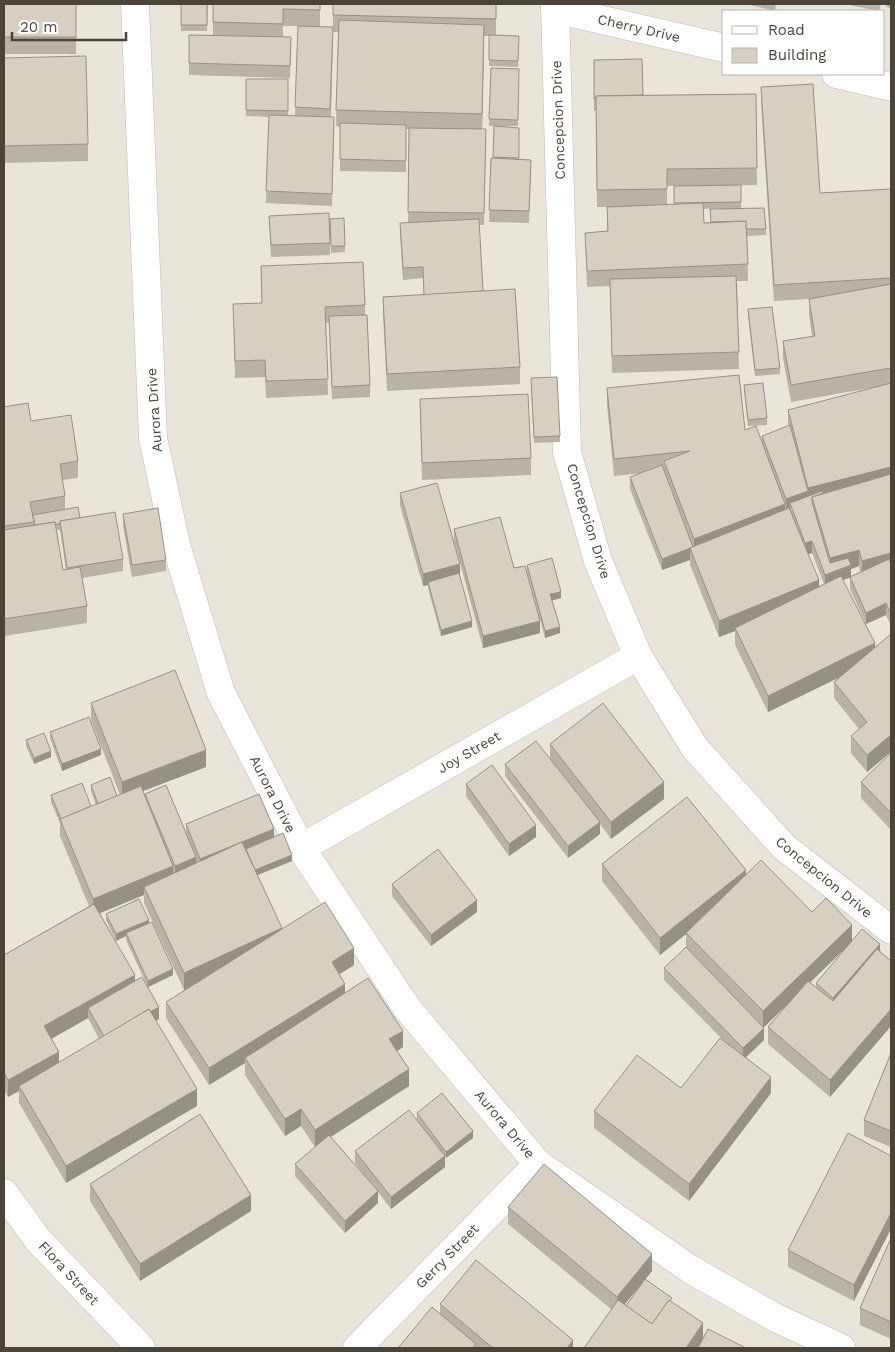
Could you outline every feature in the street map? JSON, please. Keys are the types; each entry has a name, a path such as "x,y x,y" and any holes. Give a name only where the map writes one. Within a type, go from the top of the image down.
{"street":[{"name":"Aurora Drive","path":"135,4 153,438 176,545 221,693 301,848 407,1008 538,1164 690,1269 776,1318 841,1348"},
{"name":"Cherry Drive","path":"555,6 722,48"},
{"name":"Concepcion Drive","path":"555,6 567,452 598,561 638,656 695,748 784,847 891,930"},
{"path":"840,75 891,87"},
{"name":"Joy Street","path":"301,848 638,656"},
{"name":"Gerry Street","path":"357,1348 538,1164"},
{"name":"Flora Street","path":"4,1192 38,1240 141,1348"}],"shaded area":[{"path":"4,4 891,4 891,1348 4,1348"}],"building":[{"path":"4,4 76,4 76,37 4,37"},
{"path":"181,4 207,4 207,25 181,25"},
{"path":"213,4 320,4 320,10 283,9 283,24 213,22"},
{"path":"333,4 496,4 496,19 333,15"},
{"path":"339,20 484,25 482,114 336,110"},
{"path":"298,26 333,27 330,109 295,107"},
{"path":"189,35 291,37 290,66 189,63"},
{"path":"489,35 519,36 518,61 489,60"},
{"path":"86,56 88,144 4,146 4,58"},
{"path":"642,59 643,95 596,96 596,99 594,99 594,60"},
{"path":"491,68 519,69 518,120 489,119"},
{"path":"246,79 288,79 288,111 246,110"},
{"path":"813,84 820,193 891,189 891,278 774,285 761,87"},
{"path":"756,94 757,168 667,169 667,189 597,190 596,96"},
{"path":"269,115 334,117 332,194 266,191"},
{"path":"340,123 406,125 406,161 340,159"},
{"path":"494,126 519,128 519,158 493,157"},
{"path":"409,128 486,129 484,213 408,212"},
{"path":"491,158 531,160 529,211 489,210"},
{"path":"741,185 741,202 674,203 674,186"},
{"path":"703,203 704,223 746,221 748,264 587,271 585,233 608,231 607,207"},
{"path":"764,208 766,229 746,229 746,221 711,222 710,209"},
{"path":"329,213 330,243 271,245 269,216"},
{"path":"344,218 345,246 331,246 330,219"},
{"path":"479,219 483,291 424,295 423,267 403,268 400,223"},
{"path":"363,262 365,305 325,307 328,379 266,381 265,360 235,361 233,304 262,303 261,266"},
{"path":"736,276 739,352 612,356 610,279"},
{"path":"891,284 891,368 791,385 783,341 815,336 809,299"},
{"path":"515,289 520,367 387,374 383,297"},
{"path":"772,307 780,368 755,370 748,309"},
{"path":"367,315 370,385 332,387 329,316"},
{"path":"739,375 745,430 756,426 785,504 694,539 664,461 690,451 614,459 607,388"},
{"path":"557,377 560,436 534,437 531,378"},
{"path":"763,383 767,418 748,420 744,385"},
{"path":"891,383 891,467 808,488 788,410"},
{"path":"528,394 531,458 422,463 420,399"},
{"path":"28,403 31,421 71,415 78,461 60,464 65,496 30,502 34,522 4,526 4,407"},
{"path":"790,425 808,491 786,499 762,436"},
{"path":"662,465 693,547 662,559 630,477"},
{"path":"891,474 891,553 862,561 859,550 830,558 812,497"},
{"path":"437,483 460,564 423,574 400,493"},
{"path":"822,491 823,493 812,497 812,502 830,563 848,558 851,565 825,575 812,541 805,543 790,503"},
{"path":"78,507 80,518 60,521 60,524 55,524 55,522 35,525 33,515"},
{"path":"158,508 166,560 132,565 123,514"},
{"path":"789,508 819,580 719,621 690,548"},
{"path":"115,512 123,559 67,568 60,521"},
{"path":"500,517 514,568 525,566 540,621 483,636 454,529"},
{"path":"55,522 63,570 80,567 87,606 4,619 4,530"},
{"path":"552,558 561,592 550,594 560,627 545,631 527,565"},
{"path":"889,559 891,564 891,614 886,603 866,613 850,577"},
{"path":"459,573 472,621 441,630 428,582"},
{"path":"841,576 875,643 768,696 735,628"},
{"path":"891,634 891,735 867,755 851,736 867,722 834,682"},
{"path":"175,670 206,750 122,782 91,703"},
{"path":"603,703 664,782 611,822 550,744"},
{"path":"89,717 101,749 62,764 50,732"},
{"path":"44,733 51,751 34,758 26,740"},
{"path":"536,741 600,822 568,846 505,764"},
{"path":"891,753 891,813 861,782"},
{"path":"492,765 536,825 509,844 466,784"},
{"path":"110,777 117,796 98,804 91,785"},
{"path":"82,783 91,806 61,819 51,795"},
{"path":"166,785 196,857 175,866 145,794"},
{"path":"141,786 173,866 93,899 60,819"},
{"path":"259,794 274,829 200,859 186,824"},
{"path":"687,797 746,870 660,938 602,864"},
{"path":"283,833 292,855 255,870 246,849"},
{"path":"242,842 282,928 184,973 144,887"},
{"path":"438,849 477,900 431,935 392,884"},
{"path":"761,860 812,912 826,898 852,925 763,1011 686,933"},
{"path":"139,899 149,920 116,934 106,914"},
{"path":"325,902 354,948 332,962 345,984 209,1068 166,1002"},
{"path":"94,904 135,975 44,1026 59,1052 8,1080 4,1073 4,955"},
{"path":"152,922 173,969 148,981 126,933"},
{"path":"862,929 880,944 833,998 816,983"},
{"path":"686,947 764,1028 743,1048 664,968"},
{"path":"877,949 891,961 891,1009 830,1080 768,1027 808,981 833,1001"},
{"path":"142,977 159,1007 150,1012 149,1009 104,1036 88,1008"},
{"path":"368,978 403,1031 389,1039 409,1069 315,1130 301,1109 285,1119 245,1058"},
{"path":"149,1009 197,1089 66,1166 19,1086"},
{"path":"720,1038 771,1077 689,1184 594,1111 637,1055 681,1088"},
{"path":"891,1053 891,1131 864,1120"},
{"path":"442,1093 473,1131 446,1152 417,1113"},
{"path":"409,1110 445,1156 391,1197 355,1151"},
{"path":"200,1114 251,1195 140,1264 90,1184"},
{"path":"848,1133 891,1156 891,1213 854,1285 788,1250"},
{"path":"329,1135 378,1191 345,1221 295,1164"},
{"path":"544,1164 652,1254 617,1297 508,1207"},
{"path":"891,1238 891,1322 860,1308"},
{"path":"476,1260 573,1340 567,1348 493,1348 440,1304"},
{"path":"645,1279 672,1298 652,1324 626,1306"},
{"path":"618,1300 652,1324 669,1300 703,1323 686,1348 584,1348"},
{"path":"432,1307 476,1344 472,1348 398,1348"},
{"path":"708,1329 746,1348 698,1348"}]}
